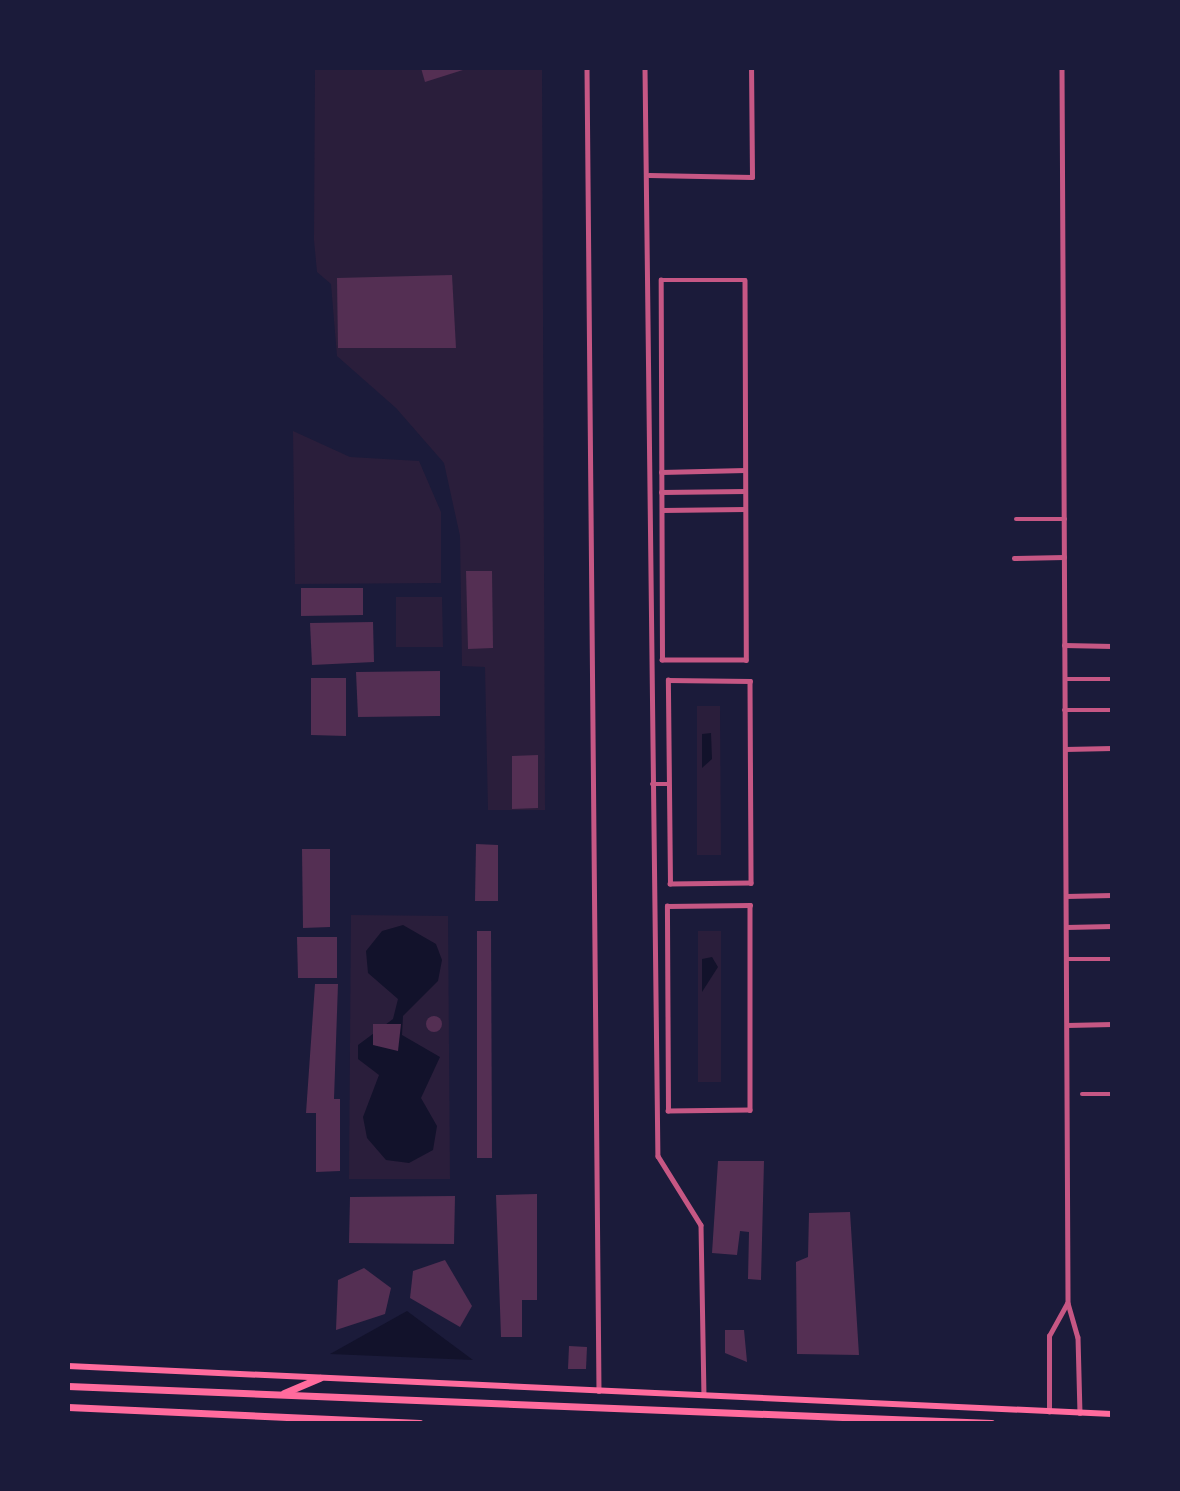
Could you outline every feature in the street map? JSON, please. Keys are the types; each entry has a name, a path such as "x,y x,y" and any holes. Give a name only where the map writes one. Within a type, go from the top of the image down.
{"highway":[{"path":"280,1394 320,1378"},
{"path":"68,1386 991,1423"},
{"path":"68,1407 420,1423"}],"main road":[{"path":"68,1366 1112,1414"}],"street":[{"path":"587,68 599,1391"},
{"path":"645,68 654,1008 658,1156 701,1226 704,1395"},
{"path":"648,175 752,177 751,68"},
{"path":"1062,68 1068,1303 1078,1337 1080,1413"},
{"path":"661,280 744,280 746,660 662,660 661,472 661,280"},
{"path":"661,472 745,471"},
{"path":"661,492 746,491"},
{"path":"662,510 746,509"},
{"path":"1016,519 1065,519"},
{"path":"649,531 662,530"},
{"path":"649,538 662,537"},
{"path":"1014,558 1065,557"},
{"path":"1064,645 1112,646"},
{"path":"1065,679 1112,679"},
{"path":"668,680 750,681 751,883 670,884 668,784 668,680"},
{"path":"1064,710 1112,710"},
{"path":"1065,749 1112,748"},
{"path":"652,784 668,784"},
{"path":"1066,896 1112,895"},
{"path":"750,905 750,1110 668,1111 667,1007 667,906 750,905"},
{"path":"1066,927 1112,926"},
{"path":"1066,959 1112,959"},
{"path":"654,1008 667,1007"},
{"path":"1067,1025 1112,1024"},
{"path":"1082,1094 1112,1094"},
{"path":"1049,1412 1049,1336 1068,1303"}],"shaded area":[{"path":"315,68 542,68 545,810 488,810 485,667 462,666 460,536 444,463 396,408 337,356 331,284 317,272 314,240"},
{"path":"293,431 350,457 419,461 441,512 441,583 295,584"},
{"path":"396,597 442,597 443,647 396,647"},
{"path":"697,706 720,706 721,855 697,855"},
{"path":"711,733 712,759 702,768 702,734"},
{"path":"351,915 448,916 450,1179 349,1179"},
{"path":"403,925 436,944 442,960 438,981 403,1016 402,1035 440,1057 421,1098 437,1126 433,1150 409,1163 386,1160 367,1138 363,1117 379,1075 358,1059 358,1045 393,1019 398,999 368,973 366,951 382,931"},
{"path":"698,931 721,931 721,1082 698,1082"},
{"path":"712,957 718,967 702,992 702,959"},
{"path":"407,1311 473,1360 330,1354"}],"building":[{"path":"421,68 466,68 466,69 425,82"},
{"path":"452,275 456,348 338,348 337,278"},
{"path":"466,571 492,571 493,648 468,649"},
{"path":"301,588 363,588 363,615 301,616"},
{"path":"373,622 374,662 312,665 310,623"},
{"path":"440,671 440,716 358,717 356,672"},
{"path":"311,678 346,678 346,736 311,735"},
{"path":"538,755 538,808 512,809 512,756"},
{"path":"476,844 498,845 498,901 475,901"},
{"path":"302,849 330,849 330,927 303,928"},
{"path":"477,931 491,931 492,1158 477,1158"},
{"path":"297,937 337,937 337,978 298,978"},
{"path":"315,984 338,984 334,1099 340,1099 340,1171 316,1172 316,1113 306,1113"},
{"path":"434,1016 440,1018 440,1030 434,1032 428,1030 426,1024 428,1018"},
{"path":"373,1024 401,1024 398,1051 373,1045"},
{"path":"718,1161 764,1161 761,1280 748,1279 749,1232 740,1231 737,1255 712,1253"},
{"path":"537,1194 537,1300 522,1300 522,1337 501,1337 496,1195"},
{"path":"455,1196 454,1244 349,1243 350,1197"},
{"path":"850,1212 859,1355 797,1354 796,1262 808,1257 809,1213"},
{"path":"445,1260 472,1306 460,1327 410,1298 413,1271"},
{"path":"364,1268 391,1288 385,1314 336,1330 338,1280"},
{"path":"725,1330 744,1330 747,1362 725,1353"},
{"path":"569,1346 587,1347 586,1369 568,1369"}]}
